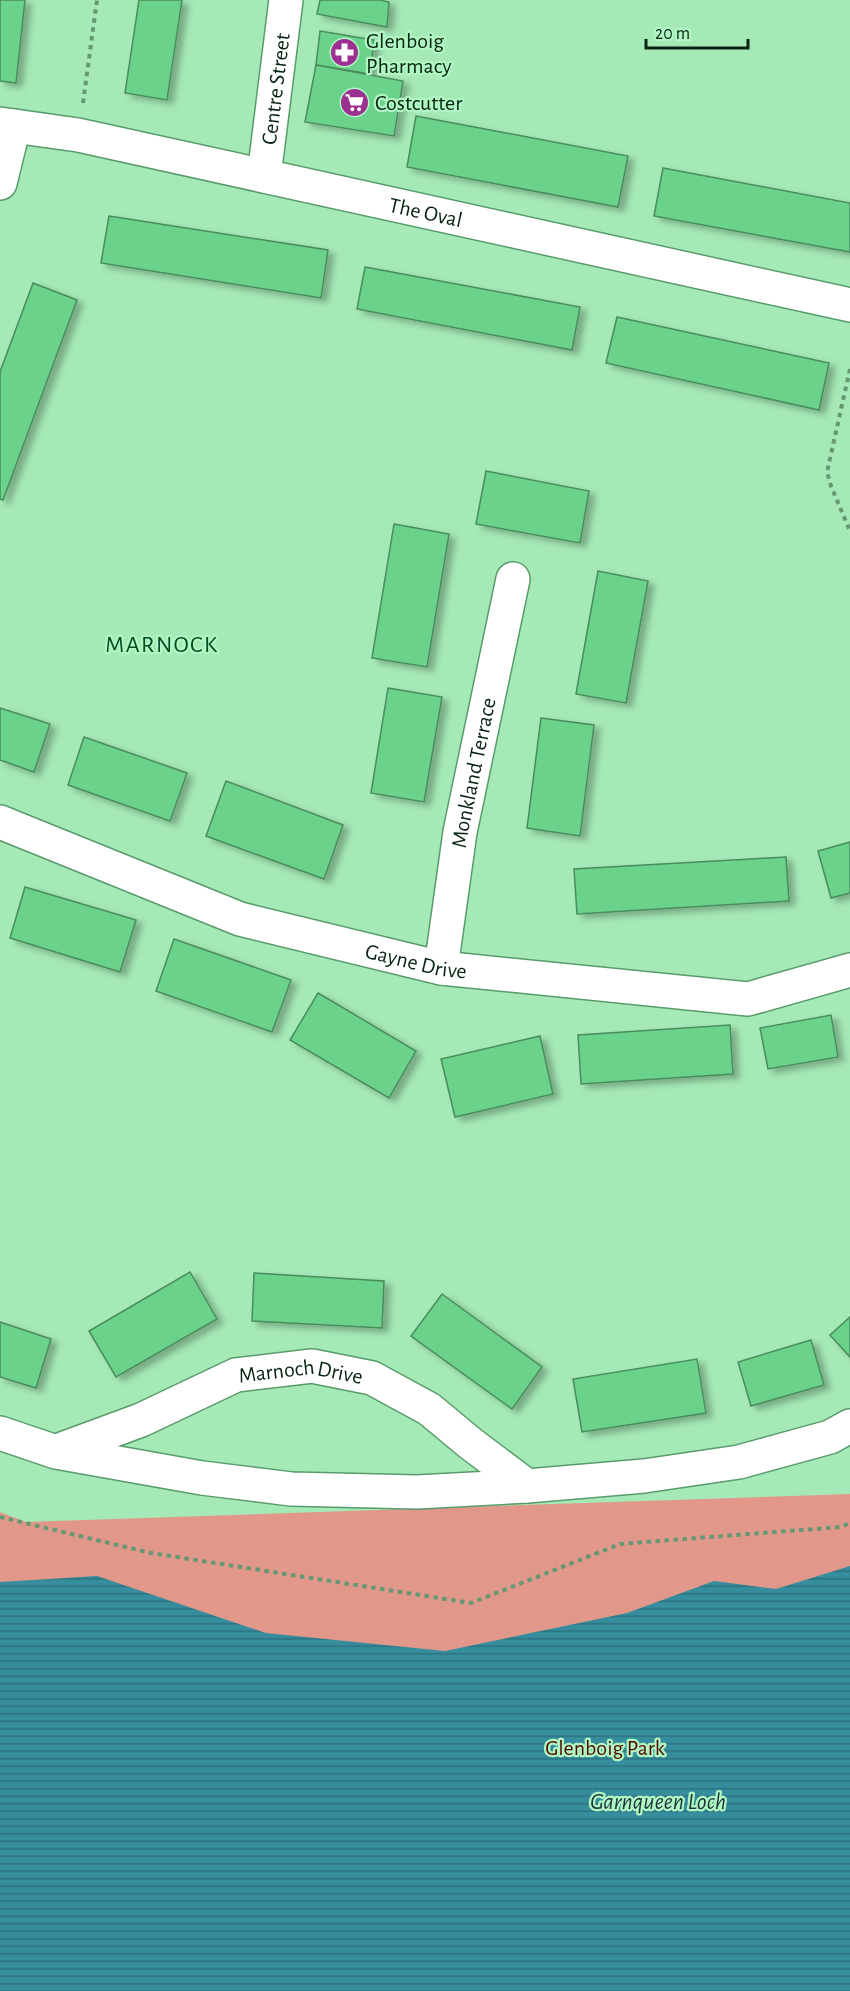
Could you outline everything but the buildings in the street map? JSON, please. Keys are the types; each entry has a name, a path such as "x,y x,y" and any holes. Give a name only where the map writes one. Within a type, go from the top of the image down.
{"street":[{"name":"Centre Street","path":"264,176 286,0"},
{"name":"The Oval","path":"7,125 78,135 850,305"},
{"path":"0,183 7,125"},
{"name":"Monkland Terrace","path":"441,968 460,832 513,579"},
{"name":"Gayne Drive","path":"0,822 240,919 441,968 748,999 850,970"},
{"name":"Marnoch Drive","path":"56,1452 141,1420 236,1375 312,1366 372,1378 429,1409 527,1486"},
{"path":"0,1433 56,1452 202,1478 291,1489 417,1492 644,1476 739,1462 830,1437 850,1426"}],"path":[{"path":"78,135 97,0"},
{"path":"850,369 827,472 850,531"},
{"path":"0,1517 151,1553 471,1603 620,1544 840,1527 850,1523"}],"green space":[{"name":"Garnqueen Loch","path":"850,1494 850,1991 0,1991 0,1512 26,1522"}],"water":[{"name":"Garnqueen Loch","path":"850,1566 850,1991 0,1991 0,1582 97,1576 266,1633 445,1651 627,1613 714,1581 776,1589"}],"place":[{"name":"Glenboig Pharmacy","path":"345,53"},
{"name":"Costcutter","path":"354,102"}],"district":[{"name":"MARNOCK","path":"162,644"}],"park label":[{"name":"Glenboig Park","path":"605,1747"}]}
